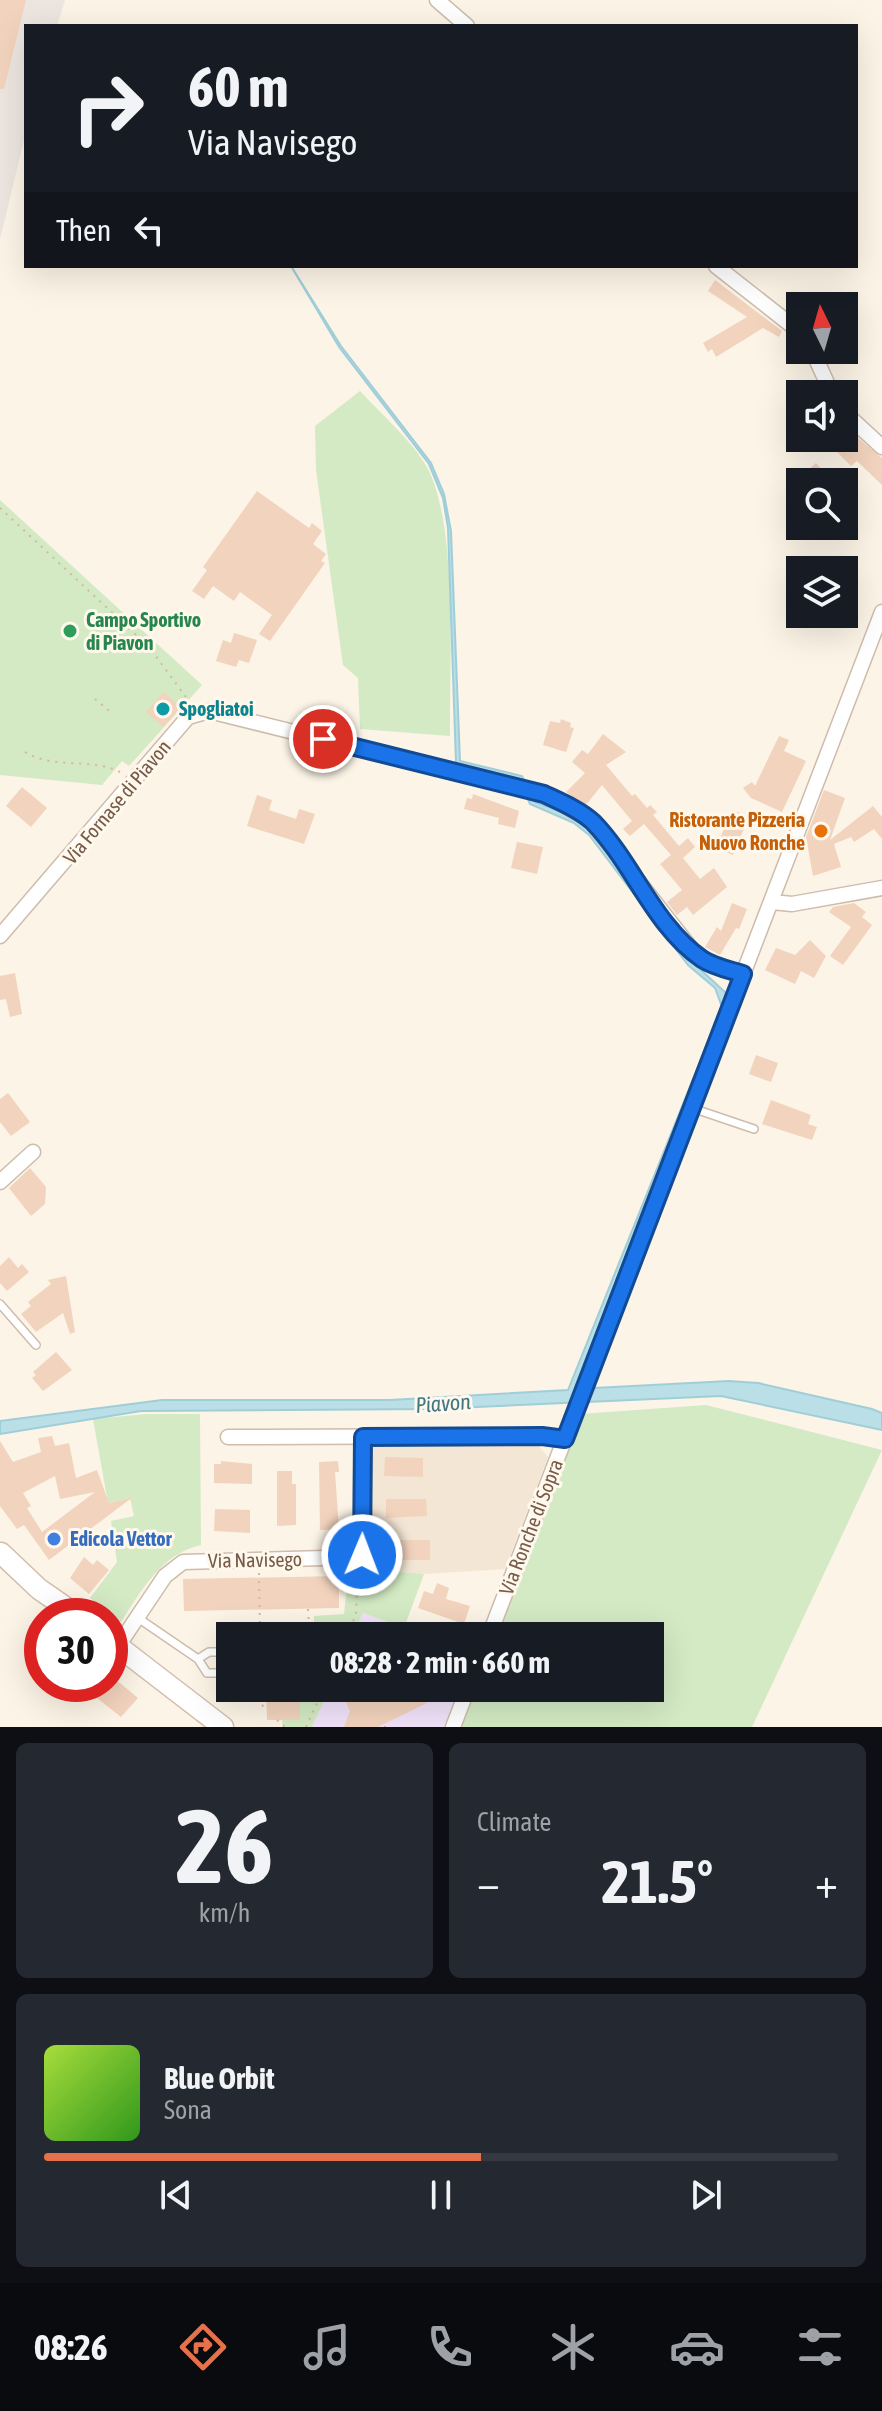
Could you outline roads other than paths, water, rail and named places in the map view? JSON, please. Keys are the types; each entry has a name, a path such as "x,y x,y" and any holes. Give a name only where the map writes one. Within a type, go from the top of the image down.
{"main road":[{"path":"0,1553 0,1562"},
{"path":"0,1553 52,1598"},
{"path":"0,1576 39,1589"},
{"path":"128,1654 223,1727"}],"street":[{"path":"437,0 465,24"},
{"path":"719,268 786,321"},
{"path":"858,425 882,447"},
{"name":"Via Ronche di Sopra","path":"494,1622 882,612"},
{"name":"Via Fornase di Piavon","path":"0,936 193,713 209,711 544,794 591,821 693,951 709,962 743,974"},
{"path":"772,902 792,904 882,888"},
{"path":"0,1182 33,1152"},
{"path":"228,1437 542,1436 565,1439"},
{"name":"Via Navisego","path":"128,1628 165,1576 183,1562 359,1557 362,1553 363,1437"},
{"path":"453,1727 463,1702"}],"lane":[{"path":"692,1108 754,1129"},
{"path":"0,1304 36,1345"},
{"path":"138,1618 198,1659 207,1673 216,1673"},
{"path":"198,1659 209,1652 216,1652"}],"water":[{"name":"Piavon","path":"292,268 341,346 431,463 444,494 451,531 460,761 522,776 535,802 577,818 592,830 687,957 726,993 722,1015 575,1389 729,1381 758,1383 872,1409 882,1413 882,1430 721,1396 432,1409 141,1411 0,1434 0,1421 162,1400 390,1400 568,1390 722,1007 715,988 688,965 589,835 574,823 530,804 520,781 462,768 456,763 448,528 443,498 429,464 339,347"}],"place":[{"name":"Campo Sportivo di Piavon","path":"70,631"},
{"name":"Spogliatoi","path":"163,709"},
{"name":"Ristorante Pizzeria Nuovo Ronche","path":"821,831"},
{"name":"Edicola Vettor","path":"54,1539"}]}
